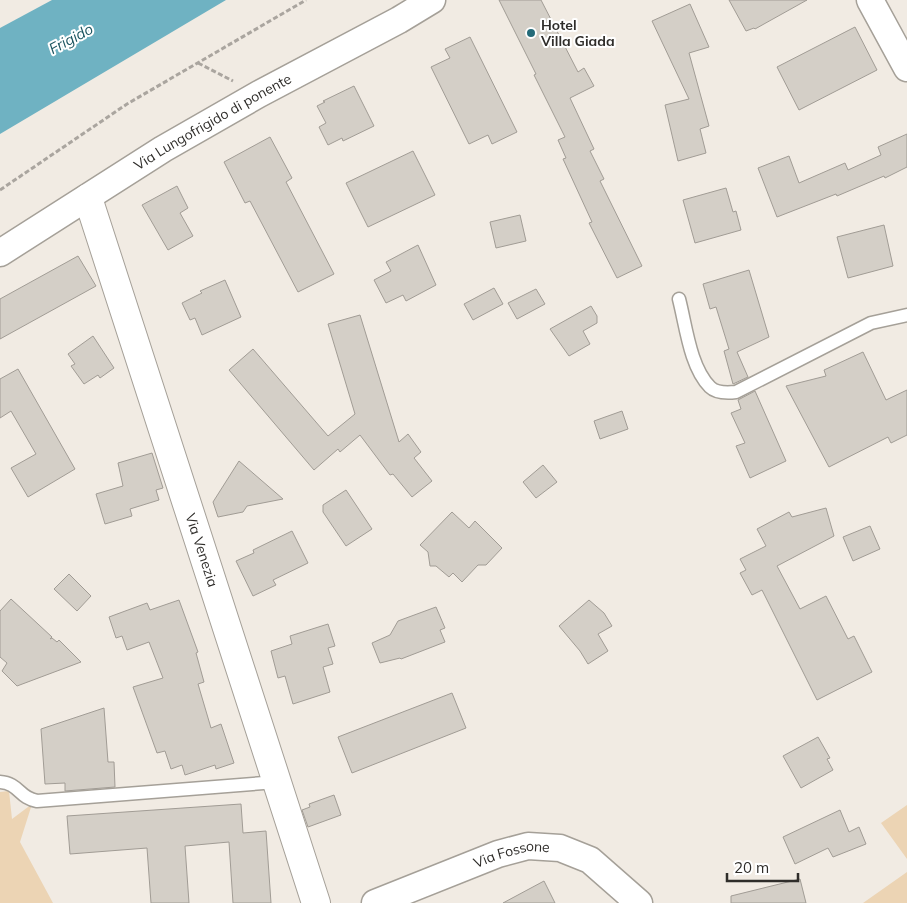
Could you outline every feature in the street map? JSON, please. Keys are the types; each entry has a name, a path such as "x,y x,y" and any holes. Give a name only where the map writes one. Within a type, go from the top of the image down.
{"street":[{"name":"Via Lungofrigido di ponente","path":"0,253 163,149 259,94 399,20 432,0"},
{"path":"870,0 907,68"},
{"name":"Via Venezia","path":"88,198 316,903"},
{"name":"Via Fossone","path":"375,903 498,854 528,846 560,848 590,860 639,903"}],"lane":[{"path":"679,299 695,365 711,388 725,393 736,392 871,323 907,315"},
{"path":"0,782 10,783 18,788 23,796 37,801 277,782"}],"path":[{"path":"0,190 127,104 306,0"},
{"path":"198,63 259,94"}],"shaded area":[{"path":"9,791 12,819 32,804 20,842 53,903 0,903 0,792"},
{"path":"907,805 907,859 881,823"},
{"path":"907,872 907,903 863,903"}],"water":[{"name":"Frigido","path":"52,0 226,0 0,134 0,28"}],"building":[{"path":"499,0 541,0 578,72 584,68 594,86 570,98 594,149 590,151 604,179 600,181 642,266 617,278 589,223 592,222 563,159 566,158 558,140 565,137"},
{"path":"729,0 807,0 755,29 746,31"},
{"path":"690,4 709,47 689,53 709,126 700,129 706,153 678,161 665,105 689,99 652,21"},
{"path":"855,27 877,70 799,110 777,67"},
{"path":"470,37 517,132 492,144 488,135 469,144 431,67 450,58 445,49"},
{"path":"354,86 374,126 343,141 342,138 328,145 319,127 326,123 317,106 325,102 323,101"},
{"path":"907,134 907,167 885,178 884,176 837,196 836,194 777,217 758,168 789,156 799,183 845,163 848,170 881,155 878,147"},
{"path":"270,137 292,178 286,182 334,274 298,292 250,201 245,203 224,162"},
{"path":"413,151 435,195 368,227 346,183"},
{"path":"177,186 188,208 180,213 193,236 168,250 142,205"},
{"path":"726,188 733,212 736,211 741,230 695,243 683,200"},
{"path":"520,215 526,241 496,248 490,222"},
{"path":"884,225 893,266 848,278 837,237"},
{"path":"418,245 436,285 406,301 403,295 386,303 374,280 391,271 386,262"},
{"path":"78,256 96,286 0,339 0,299"},
{"path":"749,270 769,337 737,352 748,377 733,384 724,351 729,349 716,307 710,309 703,284"},
{"path":"225,280 241,317 202,335 195,318 190,320 182,303 202,293 200,291"},
{"path":"494,288 503,304 473,320 464,304"},
{"path":"536,289 545,304 517,319 508,303"},
{"path":"591,306 597,316 597,323 583,331 590,344 569,356 550,329"},
{"path":"360,315 399,442 408,434 421,452 414,458 432,481 412,497 393,474 390,475 360,435 340,452 338,449 314,470 229,370 253,349 328,436 355,414 328,324"},
{"path":"93,336 114,368 100,378 98,375 84,384 71,366 75,364 68,354"},
{"path":"863,352 886,400 907,390 907,435 891,443 888,437 829,467 786,386 826,376 824,370"},
{"path":"18,369 75,469 28,497 11,468 36,454 11,411 0,418 0,379"},
{"path":"755,391 786,461 750,478 736,446 745,443 731,413 741,409 738,400"},
{"path":"622,411 628,429 600,439 594,421"},
{"path":"152,453 163,488 156,490 159,500 130,509 132,516 105,524 96,494 123,486 118,463"},
{"path":"239,461 283,499 247,506 243,512 218,517 213,502"},
{"path":"543,465 557,482 536,498 523,482"},
{"path":"346,490 372,529 346,546 323,512 323,505"},
{"path":"826,508 834,536 777,566 800,609 826,596 848,639 854,636 872,672 817,700 762,590 752,595 740,573 746,570 740,559 766,546 757,529 789,512 792,517"},
{"path":"452,512 469,528 475,521 502,548 486,565 478,565 462,582 453,573 449,577 436,566 430,566 428,552 420,545"},
{"path":"870,526 880,549 853,561 843,537"},
{"path":"292,531 308,563 273,580 276,585 253,596 236,561 254,553 253,550"},
{"path":"69,574 91,596 77,611 54,589"},
{"path":"11,599 52,637 50,639 52,638 57,642 59,640 81,662 17,686 2,671 7,663 0,657 0,611"},
{"path":"179,600 198,652 196,653 204,682 198,684 211,728 221,724 234,763 216,769 215,765 185,775 182,765 171,769 165,751 157,753 133,687 163,678 149,642 127,650 122,636 116,638 109,617 147,603 150,610"},
{"path":"589,600 604,613 612,626 598,634 608,651 588,664 580,651 559,626"},
{"path":"436,607 445,628 440,630 445,642 401,659 380,663 372,643 390,635 398,621"},
{"path":"328,624 335,646 328,648 333,664 323,667 330,692 293,704 285,676 278,678 271,651 292,644 290,636"},
{"path":"452,693 466,728 352,773 338,737"},
{"path":"104,708 108,762 114,762 115,787 65,791 65,783 45,784 41,729"},
{"path":"818,737 830,758 827,759 833,770 801,788 783,756"},
{"path":"334,795 341,815 308,827 302,810 310,807 309,804"},
{"path":"241,804 243,833 266,831 271,903 233,903 229,842 185,846 189,903 151,903 147,848 70,854 67,816"},
{"path":"840,810 849,832 859,827 866,844 833,857 828,848 795,864 783,837"},
{"path":"800,879 806,903 731,903 731,896"},
{"path":"544,881 555,903 503,903"}],"place":[{"name":"Hotel Villa Giada","path":"531,33"}]}
